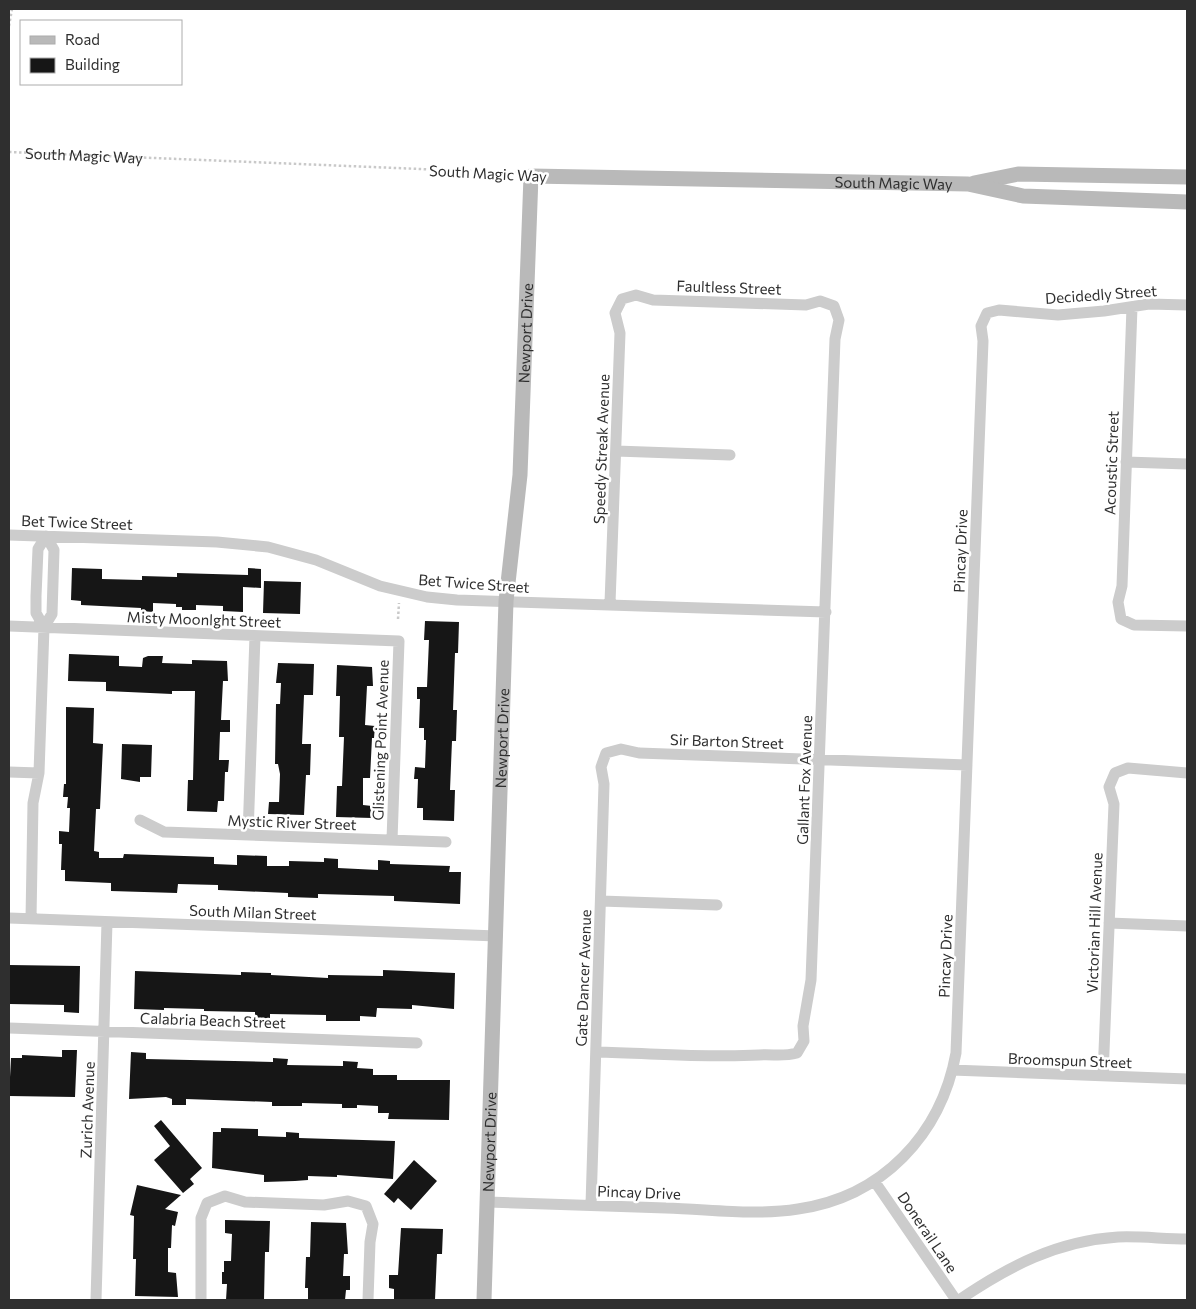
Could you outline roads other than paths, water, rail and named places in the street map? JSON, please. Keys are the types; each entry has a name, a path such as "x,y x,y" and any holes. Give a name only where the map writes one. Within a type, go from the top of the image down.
{"street":[{"name":"South Magic Way","path":"968,184 1018,174 1187,177"},
{"name":"South Magic Way","path":"531,176 968,184 1023,196 1187,202"},
{"name":"Newport Drive","path":"484,1300 497,936 506,601 520,475 531,176"},
{"name":"Faultless Street","path":"622,299 636,294 654,300 806,305 820,302 834,306"},
{"name":"Speedy Streak Avenue","path":"610,603 620,333 616,313 622,299"},
{"name":"Decidedly Street","path":"987,313 999,310 1034,314 1083,314 1150,304 1187,305"},
{"name":"Gallant Fox Avenue","path":"596,1052 728,1056 768,1054 783,1057 797,1053 804,1041 803,1026 811,980 835,339 839,320 834,306"},
{"name":"Acoustic Street","path":"1132,307 1122,586 1118,602 1121,619 1134,625 1187,626"},
{"name":"Pincay Drive","path":"488,1202 748,1211 797,1210 836,1200 875,1182 895,1165 926,1128 944,1096 952,1070 958,1023 983,341 981,326 987,313"},
{"path":"616,451 730,455"},
{"path":"1126,462 1187,464"},
{"name":"Bet Twice Street","path":"9,535 243,544 308,558 380,586 402,592 457,600 610,603 826,612"},
{"path":"31,919 34,803 39,773 44,627 52,614 54,550 46,536 38,549 36,596 36,613 44,627"},
{"name":"Misty Moonlght Street","path":"9,626 399,641"},
{"path":"248,835 255,636"},
{"name":"Glistening Point Avenue","path":"392,840 399,641"},
{"name":"Sir Barton Street","path":"606,753 621,749 639,753 967,765"},
{"name":"Gate Dancer Avenue","path":"591,1205 604,784 601,767 606,753"},
{"name":"Victorian Hill Avenue","path":"1103,1076 1114,804 1109,787 1115,773 1128,768 1187,773"},
{"path":"9,772 39,773"},
{"name":"Mystic River Street","path":"140,820 164,832 446,842"},
{"path":"601,901 717,905"},
{"name":"South Milan Street","path":"9,918 497,936"},
{"name":"Zurich Avenue","path":"96,1300 107,922"},
{"path":"1109,923 1187,926"},
{"name":"Calabria Beach Street","path":"9,1028 417,1042"},
{"name":"Broomspun Street","path":"952,1070 1187,1079"},
{"name":"Donerail Lane","path":"875,1182 956,1300"},
{"path":"201,1300 201,1218 207,1203 225,1196 244,1202 324,1205 348,1201 366,1206 373,1224 370,1242 368,1300"},
{"path":"960,1300 1017,1263 1054,1248 1098,1239 1120,1237 1187,1239"}]}
